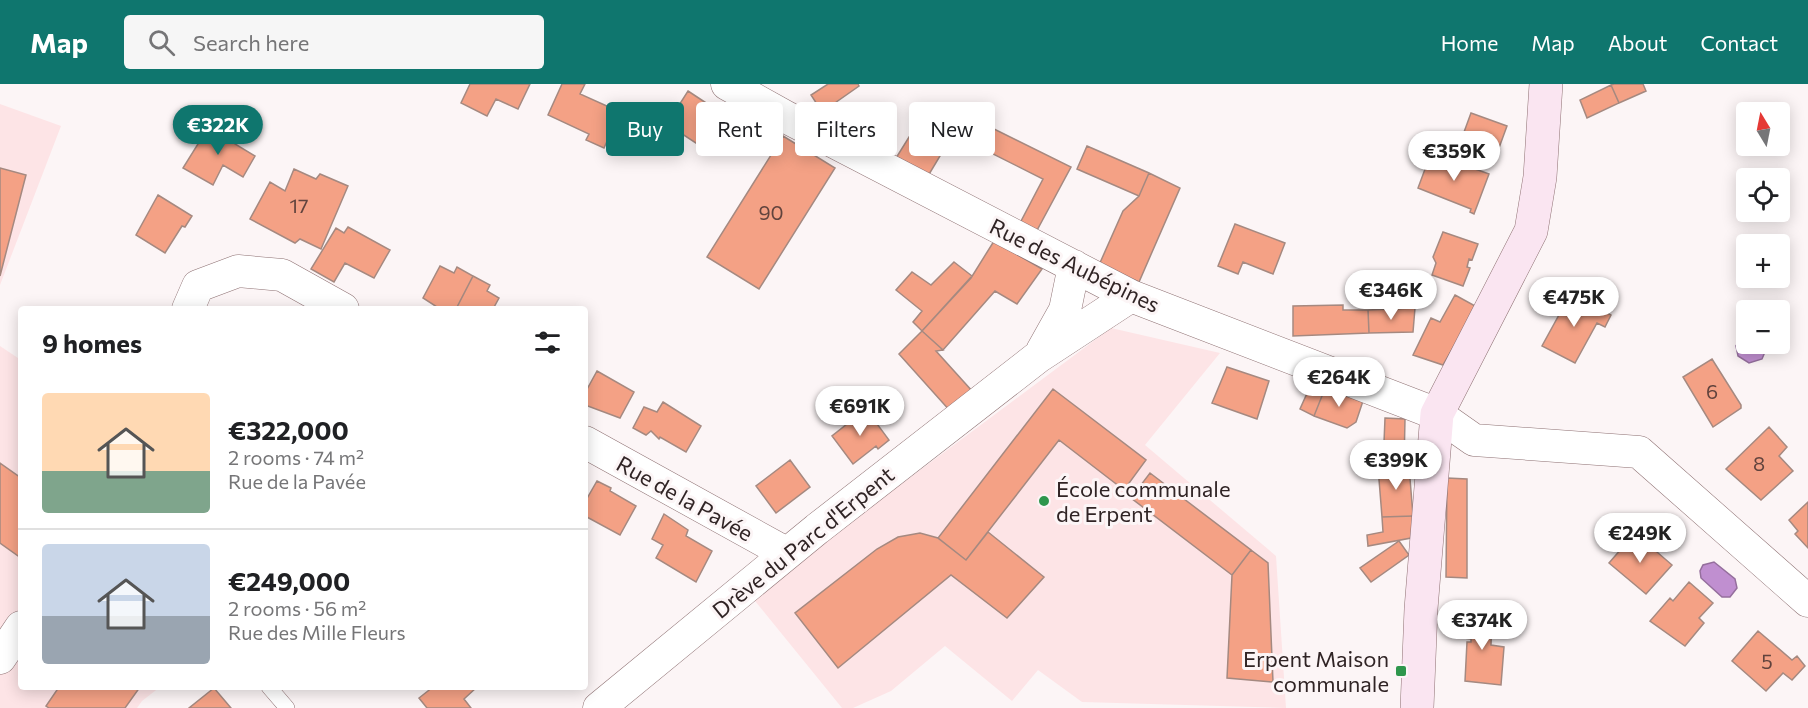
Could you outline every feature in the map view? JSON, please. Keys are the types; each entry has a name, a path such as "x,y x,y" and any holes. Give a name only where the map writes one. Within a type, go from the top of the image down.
{"street":[{"name":"Rue des Aubépines","path":"727,84 786,117 1131,296 1437,414 1474,440 1639,452 1808,601"},
{"path":"1417,708 1421,609 1437,414 1531,231 1540,177 1546,84"},
{"name":"Drève du Parc d'Erpent","path":"1038,357 1065,310 1074,266"},
{"path":"189,306 198,286 238,271 282,275 338,306"},
{"name":"Drève du Parc d'Erpent","path":"599,708 786,553 1038,357 1131,296"},
{"name":"Rue de la Pavée","path":"588,444 786,553"},
{"path":"0,658 18,631"}],"lane":[{"path":"272,690 287,708"}],"shaded area":[{"path":"0,104 61,126 0,285"},
{"name":"École communale de Erpent","path":"1111,328 1220,353 1145,445 1276,556 1286,708 1082,702 1038,670 1012,701 945,646 891,691 853,708 842,708 751,596"},
{"path":"0,346 18,358 18,690 156,690 137,708 0,708"},
{"path":"1738,354 1764,354 1762,359 1749,363"},
{"path":"1714,562 1735,579 1737,588 1730,597 1722,597 1701,578 1700,571 1703,565"}],"building":[{"path":"470,84 530,84 518,109 496,99 487,116 461,103"},
{"path":"562,84 585,84 580,94 606,106 604,148 586,140 589,134 548,115"},
{"path":"828,84 858,84 859,86 836,102 816,102 811,95"},
{"path":"1643,84 1646,91 1619,103 1611,85"},
{"path":"1611,85 1619,103 1587,118 1580,100"},
{"path":"688,91 705,102 696,102 696,143 684,135 684,102 681,102"},
{"path":"1471,113 1507,126 1496,156 1460,143"},
{"path":"211,123 237,139 235,144 255,156 243,177 223,165 213,185 183,168"},
{"path":"995,129 1071,167 1035,234 1019,225 1043,179 995,155"},
{"path":"783,136 795,143 795,156 816,156 835,168 759,289 707,257 770,156 783,156"},
{"path":"909,137 909,156 940,156 928,176 896,158"},
{"path":"1087,146 1149,173 1139,196 1077,169"},
{"path":"1431,153 1489,174 1474,214 1470,212 1471,209 1418,188"},
{"path":"0,168 26,175 0,276"},
{"path":"294,169 316,179 320,174 348,186 321,249 300,239 295,243 250,219 270,182 285,191"},
{"path":"1149,173 1180,188 1139,282 1099,265 1123,211 1139,196"},
{"path":"158,195 192,216 185,227 182,226 165,253 136,235"},
{"path":"1235,224 1285,243 1273,274 1243,262 1238,274 1218,266"},
{"path":"348,227 390,250 374,278 345,263 334,282 311,269 336,228 344,233"},
{"path":"1443,232 1478,244 1472,260 1469,259 1467,267 1470,268 1463,286 1432,275 1436,263 1433,257"},
{"path":"994,241 1042,269 1017,304 995,291 943,350 922,331 971,278"},
{"path":"954,262 972,276 922,331 913,322 922,311 896,290 912,272 931,285"},
{"path":"440,266 454,273 457,267 473,276 458,306 435,306 423,298"},
{"path":"473,276 490,285 487,291 499,298 495,306 458,306"},
{"path":"1571,293 1611,315 1605,327 1597,323 1575,363 1542,346"},
{"path":"1455,295 1477,307 1443,365 1413,355 1431,318 1440,322"},
{"path":"1343,305 1343,310 1368,310 1369,333 1293,336 1293,306"},
{"path":"1415,308 1413,332 1369,333 1368,310"},
{"path":"922,331 943,350 936,351 973,392 951,412 899,354"},
{"path":"1712,359 1741,405 1741,408 1713,427 1683,377"},
{"path":"1227,367 1269,381 1257,419 1212,403"},
{"path":"597,371 634,392 620,418 588,406 588,388"},
{"path":"1313,380 1326,386 1314,416 1300,409"},
{"path":"1326,386 1363,401 1356,422 1347,428 1314,416"},
{"path":"1053,389 1146,460 1124,490 1059,440 966,560 938,538"},
{"path":"663,402 701,426 686,452 660,437 659,439 651,431 646,435 633,428 644,407 657,412"},
{"path":"866,409 889,440 878,449 876,446 853,464 832,436"},
{"path":"1385,418 1405,419 1404,466 1383,467"},
{"path":"1769,427 1787,447 1779,456 1793,471 1761,500 1726,469"},
{"path":"790,460 810,487 776,513 756,486"},
{"path":"0,463 18,476 18,556 0,543"},
{"path":"1409,466 1413,516 1382,517 1378,467"},
{"path":"1150,473 1251,550 1232,575 1131,498"},
{"path":"1447,478 1467,479 1467,578 1446,577"},
{"path":"597,481 636,506 620,535 588,518 588,497"},
{"path":"1808,502 1808,548 1795,534 1798,531 1789,520"},
{"path":"664,514 688,530 686,536 712,551 696,582 656,558 663,545 652,539"},
{"path":"1413,516 1411,538 1368,546 1367,535 1383,532 1382,517"},
{"path":"988,532 1044,577 1007,618 951,575 838,668 795,613 877,549 898,537 920,533 938,538 966,560"},
{"path":"1635,533 1672,565 1646,594 1609,563"},
{"path":"1399,541 1409,555 1371,582 1360,568"},
{"path":"1251,550 1268,563 1273,682 1227,678 1232,575"},
{"path":"1689,582 1713,603 1699,618 1704,623 1685,646 1650,621 1670,598 1673,601"},
{"path":"1472,612 1492,614 1491,645 1504,647 1501,685 1465,681 1467,642 1471,642 1471,639 1457,637 1458,622 1471,622"},
{"path":"1758,631 1792,660 1797,656 1805,666 1792,680 1783,673 1766,691 1732,661"},
{"path":"57,690 138,690 125,708 49,708 46,706"},
{"path":"212,690 216,690 231,708 189,708"},
{"path":"429,690 474,690 464,699 471,708 427,708 419,698"}],"place":[{"name":"École communale de Erpent","path":"1044,501"},
{"name":"Erpent Maison communale","path":"1401,671"}]}
